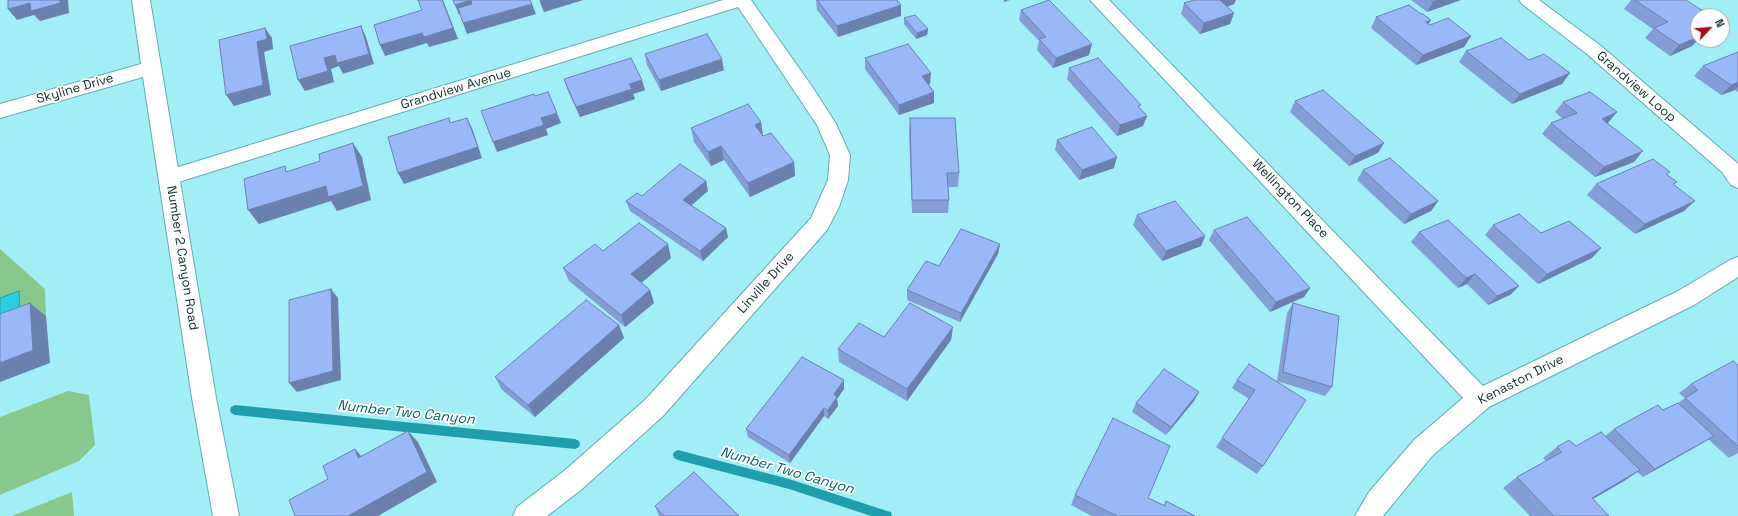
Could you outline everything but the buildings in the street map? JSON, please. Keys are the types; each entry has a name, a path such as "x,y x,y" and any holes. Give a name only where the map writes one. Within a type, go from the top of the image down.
{"street":[{"name":"Number 2 Canyon Road","path":"141,0 204,398 226,516"},
{"name":"Grandview Avenue","path":"169,177 742,0"},
{"name":"Linville Drive","path":"526,516 573,480 654,408 819,224 828,208 838,180 840,155 826,124 742,0"},
{"name":"Wellington Place","path":"1099,0 1480,399"},
{"name":"Grandview Loop","path":"1528,0 1594,50 1729,167 1738,180"},
{"name":"Skyline Drive","path":"0,110 151,68"},
{"name":"Kenaston Drive","path":"1368,516 1378,501 1423,448 1480,399 1686,298 1738,266"}],"green space":[{"path":"0,249 45,289 46,316 0,333"},
{"path":"68,391 89,395 95,445 79,461 0,495 0,417"},
{"path":"72,492 74,516 12,516"}],"water":[{"path":"19,291 20,318 0,325 0,298"}],"waterway":[{"name":"Number Two Canyon","path":"235,410 575,444"},
{"name":"Number Two Canyon","path":"678,455 789,484 887,516"}]}
